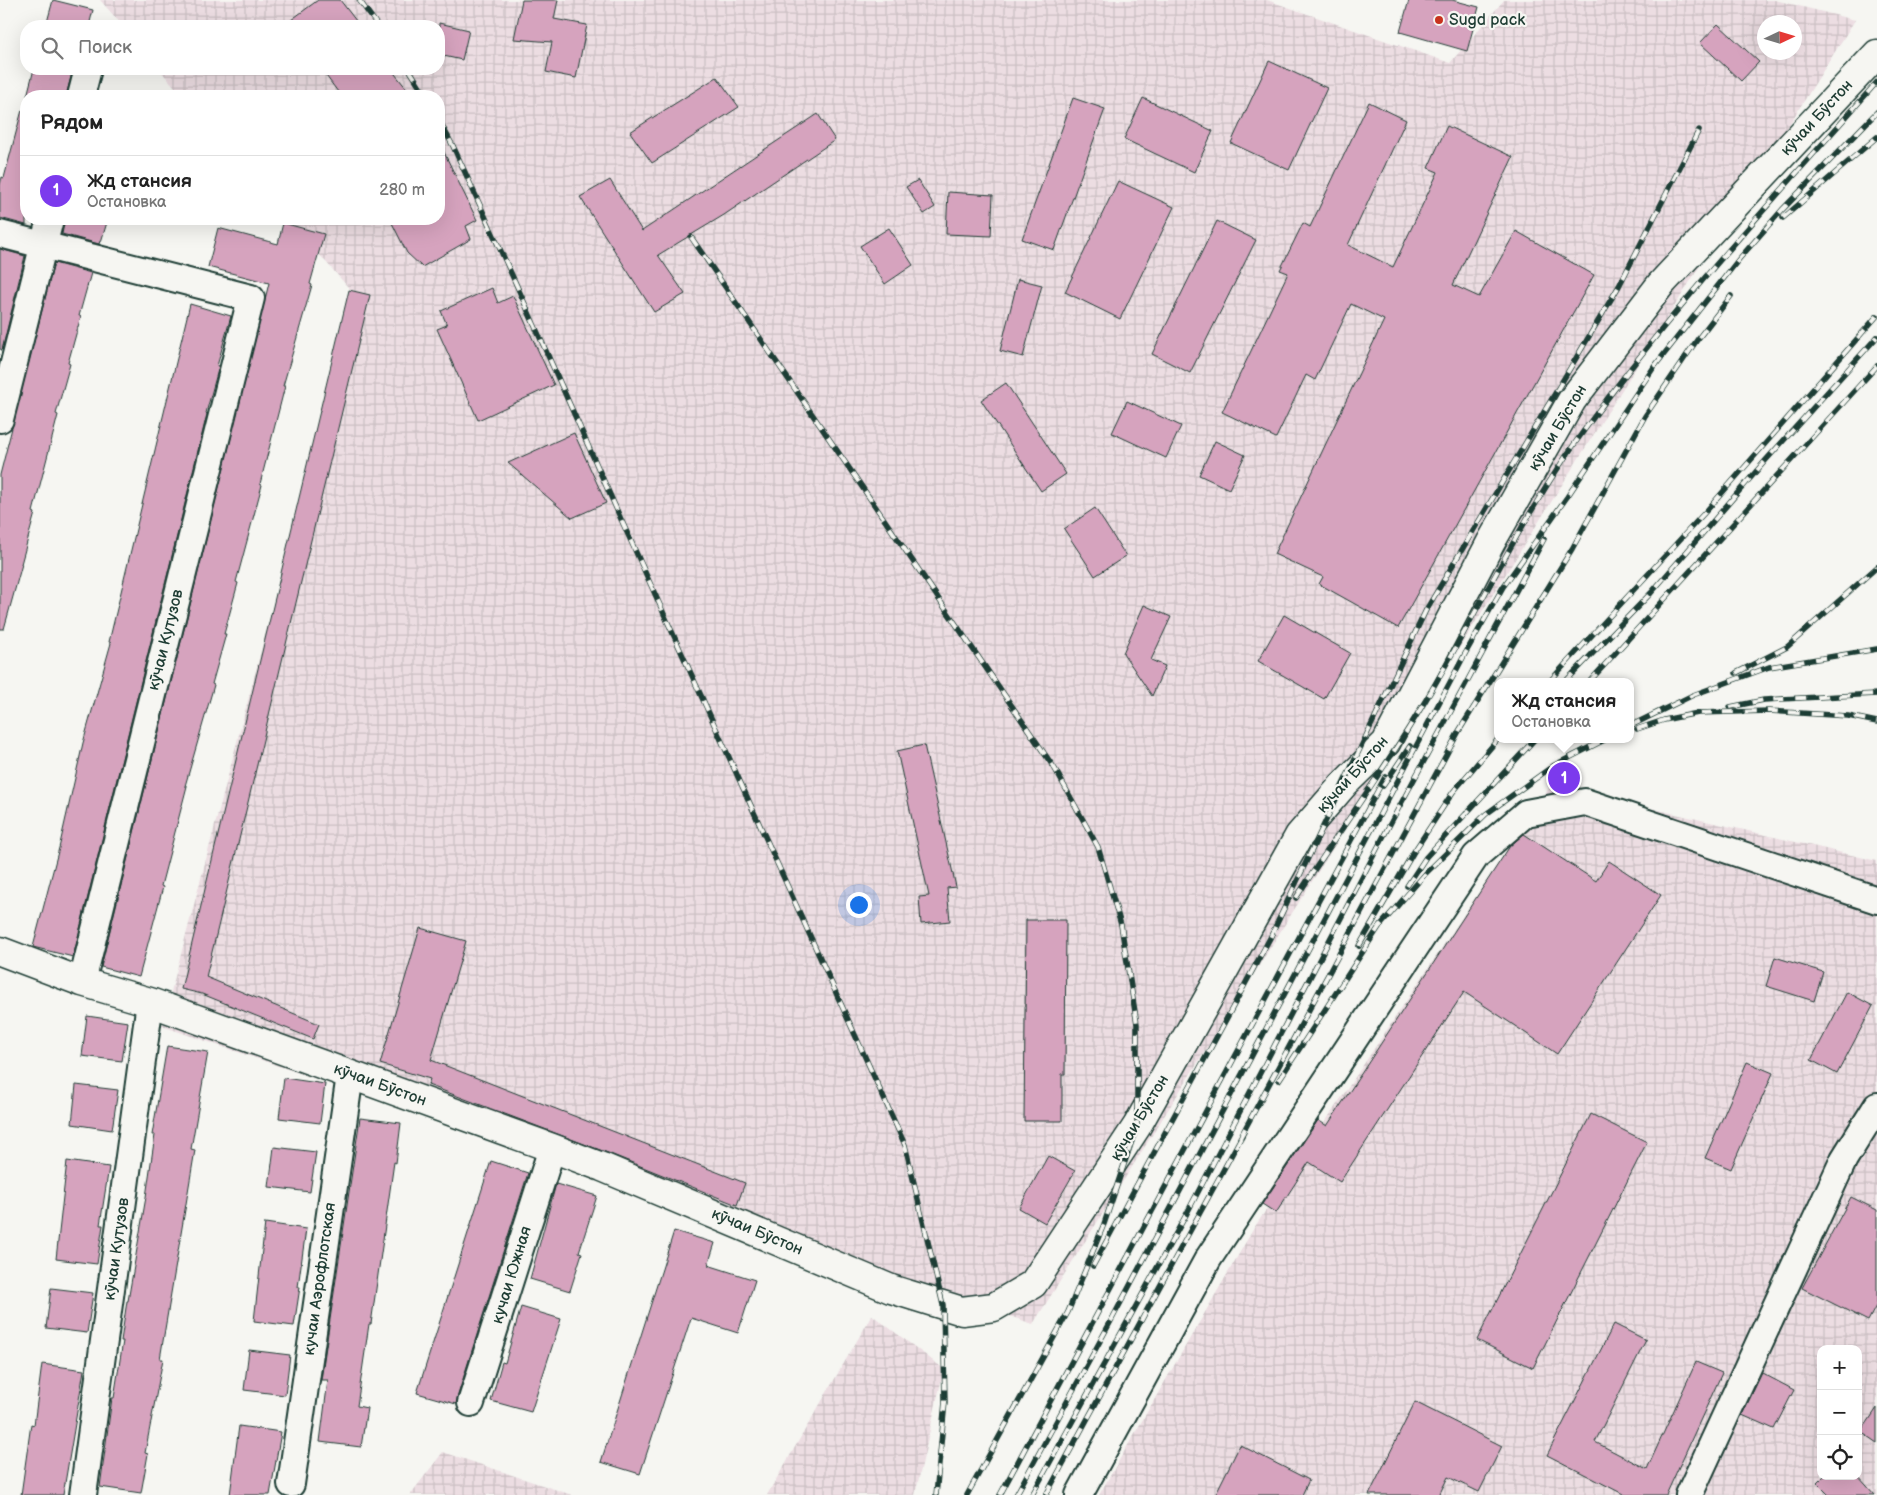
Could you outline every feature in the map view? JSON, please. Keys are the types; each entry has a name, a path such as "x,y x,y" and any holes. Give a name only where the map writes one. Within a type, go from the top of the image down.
{"main road":[{"name":"кӯчаи Бӯстон","path":"0,951 82,982 150,1002 552,1148 602,1167 891,1289 962,1311 994,1306 1033,1284 1136,1126 1299,836 1344,784 1386,743 1492,542 1572,400 1661,284 1877,54"}],"street":[{"path":"83,90 86,75"},
{"path":"0,419 48,225"},
{"path":"0,234 43,245"},
{"name":"кӯчаи Кутузов","path":"43,245 251,298 82,982"},
{"path":"1079,1495 1208,1259 1476,856 1526,813 1585,802 1877,900"},
{"name":"кӯчаи Кутузов","path":"83,1495 150,1002"},
{"name":"кучаи Аэрофлотская","path":"291,1484 350,1075"},
{"path":"1689,1495 1844,1159 1877,1106"},
{"name":"кучаи Южная","path":"472,1403 552,1148"}],"shaded area":[{"path":"100,0 1267,0 1450,63 1504,0 1775,0 1855,20 1033,1324 162,1026 355,295 293,225 445,225 445,90 178,90 164,75 445,75 445,20 118,20"},
{"path":"1551,785 1877,861 1877,1495 1099,1495 1254,1228"},
{"path":"872,1315 944,1369 915,1495 767,1495"},
{"path":"443,1452 572,1495 410,1495"}],"building":[{"path":"53,0 93,10 90,20 48,20"},
{"path":"318,0 340,0 355,20 291,20"},
{"path":"522,0 558,0 554,19 587,25 576,78 546,72 552,42 514,39"},
{"name":"Sugd pack","path":"1409,0 1452,0 1479,7 1467,51 1400,32"},
{"path":"445,24 469,30 462,60 445,56"},
{"path":"1718,24 1759,62 1741,81 1700,43"},
{"path":"1269,61 1327,88 1289,170 1231,143"},
{"path":"32,75 71,75 68,90 29,90"},
{"path":"325,75 396,75 407,89 406,90 337,90"},
{"path":"717,77 739,107 652,163 630,132"},
{"path":"1073,98 1105,109 1054,250 1022,239"},
{"path":"1143,98 1213,131 1194,172 1124,139"},
{"path":"1369,102 1406,120 1348,245 1393,267 1438,172 1428,168 1447,126 1513,157 1453,285 1479,297 1516,231 1594,275 1398,628 1319,584 1323,577 1274,554 1384,320 1351,304 1315,380 1306,375 1276,438 1222,412 1288,273 1280,270 1303,223 1310,227"},
{"path":"818,114 835,140 724,215 658,255 685,294 654,312 580,197 610,180 642,231"},
{"path":"20,118 20,223 0,218 0,185 2,177 4,178"},
{"path":"445,154 477,220 466,226 471,239 422,267 407,253 393,225 445,225"},
{"path":"918,180 935,207 924,214 906,187"},
{"path":"1118,181 1174,207 1120,319 1065,292"},
{"path":"948,192 993,195 991,236 946,234"},
{"path":"1217,221 1256,240 1190,373 1152,354"},
{"path":"64,225 106,225 99,244 62,234"},
{"path":"283,225 290,225 324,234 310,284 312,285 283,386 285,386 260,484 262,485 236,582 238,583 224,634 226,634 212,684 214,685 185,786 187,786 161,886 163,887 139,977 101,967 269,283 208,267 218,228 278,244"},
{"path":"889,228 913,265 885,284 860,246"},
{"path":"0,249 25,256 2,350 0,349"},
{"path":"54,263 91,273 79,316 81,316 68,363 70,364 56,414 58,415 33,512 35,513 22,564 4,629 0,629 0,475"},
{"path":"1018,279 1042,285 1023,357 1000,351"},
{"path":"492,288 498,303 513,296 554,385 478,420 437,329 447,325 441,311"},
{"path":"349,290 370,295 206,977 319,1024 313,1039 202,994 181,989"},
{"path":"190,304 231,316 217,366 219,366 73,957 33,947 60,844 83,743 111,643 109,642"},
{"path":"1006,383 1066,474 1041,491 981,400"},
{"path":"1127,401 1181,426 1166,458 1112,433"},
{"path":"574,433 606,503 572,518 508,463"},
{"path":"1215,441 1245,455 1229,489 1199,475"},
{"path":"1095,508 1126,556 1095,576 1064,529"},
{"path":"1144,605 1171,617 1151,660 1165,666 1152,696 1123,653"},
{"path":"1284,615 1350,653 1324,699 1258,661"},
{"path":"924,745 956,887 947,888 950,921 921,924 919,897 929,896 897,751"},
{"path":"1524,834 1596,881 1609,861 1661,895 1557,1054 1464,992 1340,1182 1309,1162 1276,1213 1262,1204 1318,1120 1327,1126 1510,846"},
{"path":"1026,920 1066,920 1065,1074 1062,1074 1062,1121 1024,1121"},
{"path":"420,928 466,941 431,1060 745,1183 737,1205 608,1153 428,1085 430,1079 380,1064"},
{"path":"1775,957 1823,972 1814,1001 1766,986"},
{"path":"1847,992 1873,1006 1837,1074 1811,1060"},
{"path":"87,1016 128,1022 122,1061 82,1056"},
{"path":"167,1046 208,1052 191,1149 195,1150 160,1359 163,1359 145,1453 148,1454 141,1493 100,1487 112,1398 114,1398 123,1341 121,1341 127,1301 146,1197 155,1135 152,1135"},
{"path":"1747,1062 1773,1073 1731,1169 1705,1158"},
{"path":"284,1078 325,1084 320,1123 279,1118"},
{"path":"76,1085 118,1090 112,1130 72,1124"},
{"path":"1591,1114 1647,1142 1533,1368 1477,1340"},
{"path":"360,1118 401,1123 357,1406 367,1408 361,1447 320,1442 328,1380 321,1380"},
{"path":"274,1147 316,1152 310,1192 269,1187"},
{"path":"1048,1156 1075,1171 1045,1223 1019,1208"},
{"path":"67,1161 109,1167 100,1225 103,1225 97,1264 56,1259"},
{"path":"491,1161 528,1173 456,1404 417,1393"},
{"path":"556,1184 597,1196 579,1252 582,1253 570,1291 530,1279"},
{"path":"1851,1197 1877,1210 1877,1304 1868,1321 1802,1288"},
{"path":"265,1223 306,1229 294,1326 254,1321"},
{"path":"674,1231 715,1243 708,1265 755,1280 738,1333 691,1318 640,1474 601,1462"},
{"path":"51,1288 93,1293 87,1333 46,1328"},
{"path":"521,1307 561,1319 531,1412 491,1401 502,1362 505,1363"},
{"path":"1614,1324 1646,1340 1595,1442 1647,1469 1696,1362 1722,1373 1666,1495 1625,1495 1547,1455"},
{"path":"249,1350 290,1355 285,1395 244,1390"},
{"path":"42,1364 84,1370 63,1495 21,1495 31,1424 34,1425"},
{"path":"1762,1373 1794,1390 1774,1429 1742,1415"},
{"path":"1415,1402 1502,1446 1479,1492 1448,1477 1439,1495 1369,1495"},
{"path":"1877,1408 1877,1443 1862,1433"},
{"path":"239,1426 281,1432 270,1495 230,1495"},
{"path":"1240,1445 1309,1480 1302,1495 1215,1495"},
{"path":"1820,1480 1862,1480 1875,1495 1829,1495 1817,1483"}],"railway":[{"path":"359,0 374,20"},
{"path":"413,75 422,90"},
{"path":"1296,898 1421,708 1532,510 1573,446 1644,351 1681,306 1877,82"},
{"path":"1016,1495 1111,1321 1465,654 1503,587 1567,497 1654,367 1739,259 1782,210 1877,112"},
{"path":"1093,1266 1270,938 1426,610 1619,286 1699,130"},
{"path":"445,131 521,295 905,1145 943,1305 945,1402 936,1495"},
{"path":"1783,218 1877,137"},
{"path":"691,237 1055,769 1098,847 1121,925 1137,1024 1137,1126 1104,1224 1068,1312 967,1495"},
{"path":"1240,1138 1459,731 1572,549 1645,416 1697,340 1731,296"},
{"path":"1553,678 1708,509 1877,316"},
{"path":"1569,678 1651,593 1766,460 1877,337"},
{"path":"1593,678 1877,366"},
{"path":"1032,1495 1186,1215 1390,824 1544,539"},
{"path":"1736,673 1787,647 1877,567"},
{"path":"1634,724 1693,695 1769,667 1877,649"},
{"path":"1730,707 1764,700 1877,694"},
{"path":"1637,729 1664,720 1698,713 1769,711 1848,716 1877,722"},
{"path":"1359,946 1413,853 1453,792 1495,743"},
{"path":"1407,886 1426,857 1531,743"},
{"path":"1279,1080 1379,927 1426,873 1486,814 1553,766 1598,743"},
{"path":"1383,786 1410,746"},
{"path":"1000,1495 1385,777"},
{"path":"1046,1495 1244,1132"}],"place":[{"name":"Sugd pack","path":"1439,20"},
{"name":"Жд стансия","path":"1564,778"}]}
